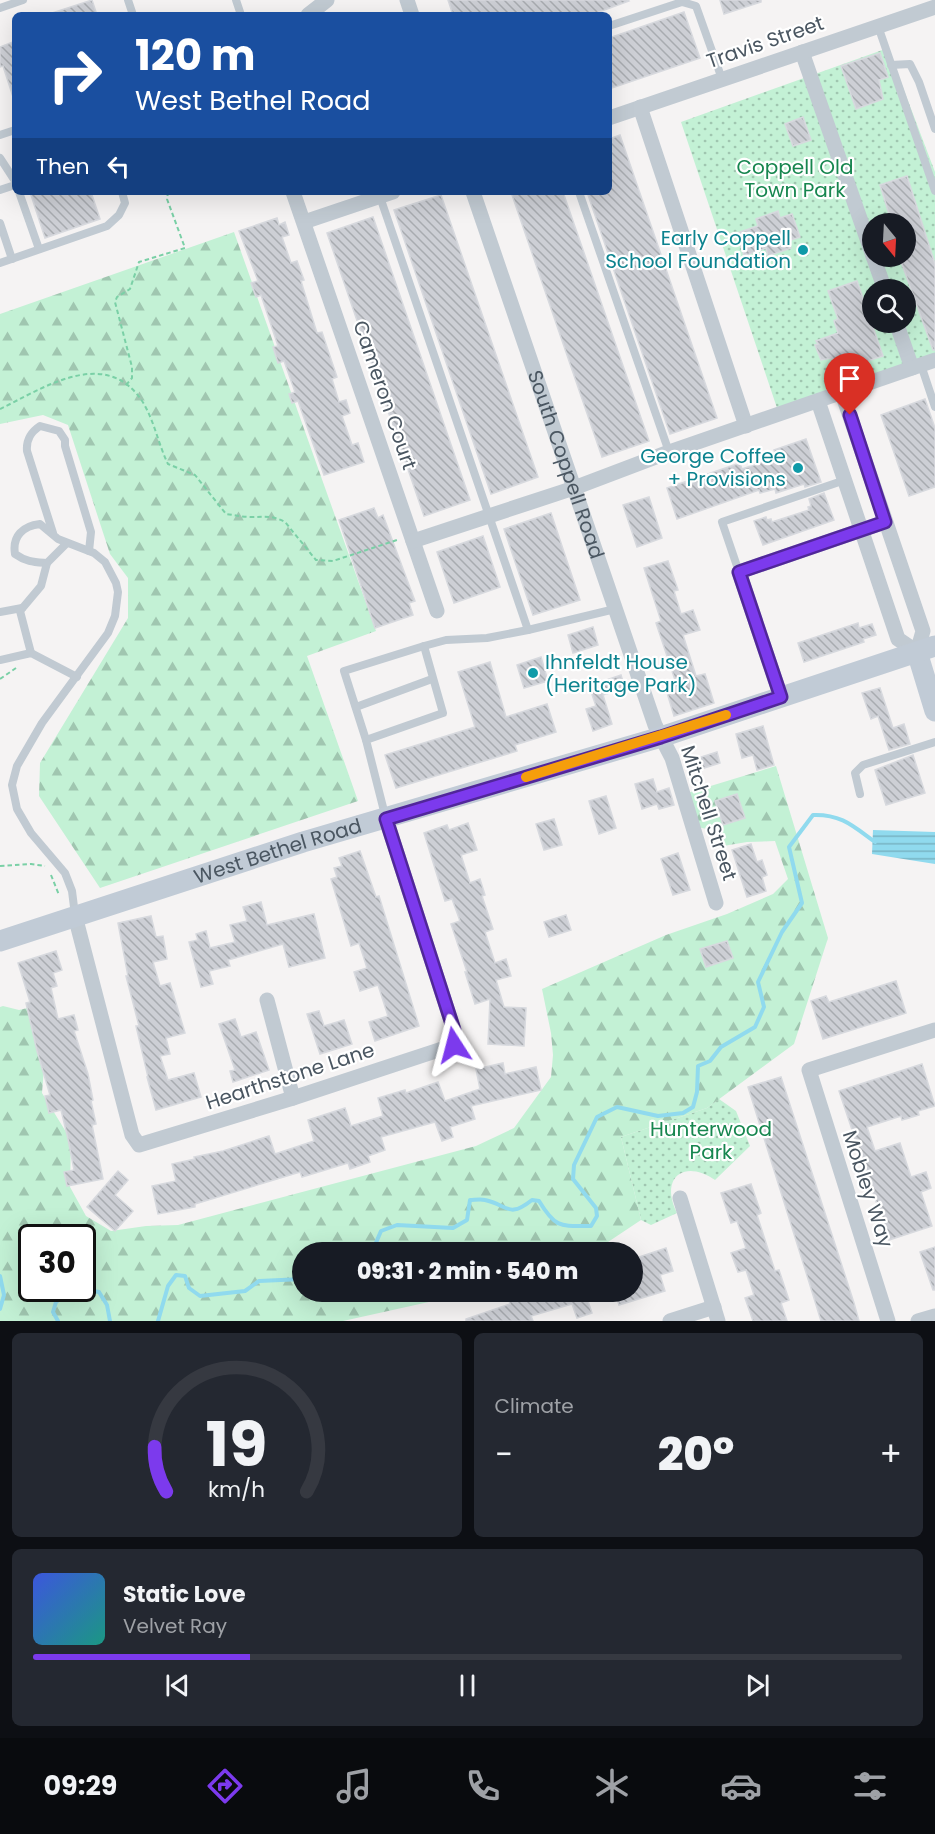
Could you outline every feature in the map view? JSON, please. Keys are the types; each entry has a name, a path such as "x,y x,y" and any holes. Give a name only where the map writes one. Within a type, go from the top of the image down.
{"main road":[{"name":"West Bethel Road","path":"0,941 303,842 661,737 926,649"},
{"path":"926,649 935,711"}],"street":[{"path":"312,12 327,0"},
{"name":"Travis Street","path":"612,117 935,7"},
{"path":"802,52 862,224"},
{"path":"640,107 746,426"},
{"name":"Cameron Court","path":"294,195 437,611"},
{"path":"304,222 378,195"},
{"name":"South Coppell Road","path":"474,195 661,737"},
{"path":"412,538 574,488 669,452 922,365 903,333"},
{"path":"842,393 922,631 926,649"},
{"path":"818,401 898,639 926,649"},
{"path":"781,697 739,572 885,522"},
{"name":"Mitchell Street","path":"661,737 672,758 716,903"},
{"name":"Hearthstone Lane","path":"75,916 132,1135 139,1144 293,1098 454,1045 454,1030 386,819"},
{"path":"267,1000 293,1098"},
{"name":"Mobley Way","path":"888,1321 808,1070 935,1030"},
{"path":"670,1321 716,1314 680,1198"},
{"path":"918,1321 935,1316"}],"lane":[{"path":"0,8 23,0"},
{"path":"612,25 682,2 696,6 722,79"},
{"path":"878,26 935,191"},
{"path":"891,65 910,64 919,82 935,129"},
{"path":"0,158 12,178"},
{"path":"21,195 39,249"},
{"path":"0,263 107,226 119,215 126,203 123,195"},
{"path":"385,195 488,516 528,630"},
{"path":"580,195 669,452"},
{"path":"0,223 12,259"},
{"path":"922,365 935,407"},
{"path":"53,534 27,451 29,437 40,426 59,431 65,440 91,532 89,551"},
{"path":"739,572 722,522 846,480"},
{"path":"47,563 30,562 15,554 16,536 24,528 40,524 68,543 89,551 105,562 116,583 115,616 108,633 42,723 17,766 12,785 17,809 31,833 65,873 72,891 75,916"},
{"path":"34,654 20,611 41,586 47,563 68,543"},
{"path":"0,612 22,608"},
{"path":"386,819 366,740 344,671 446,640 487,638 615,609"},
{"path":"366,740 443,713 424,646"},
{"path":"0,660 34,654 76,677"},
{"path":"356,707 432,679"},
{"path":"860,794 855,773 863,765 935,742"}],"path":[{"path":"126,385 132,378 132,367 115,302 117,297 130,289 139,262 184,248 168,195"},
{"path":"0,409 84,373 97,373 116,378 136,393 154,424 168,464 195,475 226,514 249,517 270,515 278,518 285,522 316,560 323,561 333,561 412,538"},
{"path":"0,679 15,668 34,666 34,654"},
{"path":"0,867 31,864 47,866"},
{"path":"51,873 59,895"}],"green space":[{"name":"Coppell Old Town Park","path":"888,48 935,172 935,353 777,408 681,122"},
{"path":"234,232 376,631 307,656 358,801 100,888 39,796 40,763 128,618 128,578 110,554 68,425 43,415 0,424 0,314"},
{"path":"776,766 828,938 794,1044 707,1108 621,1137 641,1220 608,1242 292,1242 292,1302 429,1302 343,1321 0,1321 0,1007 19,1010 36,1006 45,1055 42,1093 71,1140 70,1187 86,1216 111,1231 146,1226 178,1225 476,1146 514,1128 551,1077 553,1055 551,1033 542,989 666,935 727,914 773,894 788,879 775,841 723,846 717,831 692,826 681,795"},
{"name":"Hunterwood Park","path":"719,1099 736,1111 750,1146 715,1180 694,1171 678,1175 673,1181 671,1190 677,1213 651,1225 641,1220 621,1137 707,1108"}],"water":[{"path":"873,830 935,832 935,864 872,854"}],"building":[{"path":"92,0 96,12 55,12"},
{"path":"448,0 629,1 599,12 452,12"},
{"path":"720,0 761,0 761,2 724,14"},
{"path":"684,12 700,58 612,88 612,37"},
{"path":"12,42 12,94 3,66 0,67 0,47"},
{"path":"880,53 888,77 879,80 883,99 856,109 841,66"},
{"path":"803,117 811,140 793,146 785,124"},
{"path":"620,135 717,418 670,434 588,195 612,195 612,138"},
{"path":"907,176 935,264 935,350 933,350 916,303 916,279 907,279 903,267 916,267 916,213 889,213 880,185"},
{"path":"31,195 92,195 100,219 45,238"},
{"path":"441,195 538,477 491,494 394,210"},
{"path":"512,195 564,195 649,441 602,457"},
{"path":"778,211 780,218 792,214 800,237 788,241 791,248 768,256 766,248 744,256 737,233 758,226 756,219"},
{"path":"373,217 470,500 424,516 327,233"},
{"path":"277,218 279,225 285,222 289,235 282,237 291,263 297,261 304,280 301,281 317,333 322,332 337,377 332,379 339,402 346,400 350,413 342,416 352,445 358,443 364,462 324,475 298,401 292,403 289,394 295,392 284,361 278,363 273,347 278,346 261,295 256,297 251,283 258,281 239,231"},
{"path":"857,281 862,295 862,333 875,333 883,356 836,371 832,358 821,360 815,345 818,344 816,341 838,333 834,321 838,319 828,291"},
{"path":"925,399 935,428 935,487 909,496 881,415"},
{"path":"806,439 821,482 805,487 804,484 776,493 775,489 760,493 759,490 677,519 667,488 740,463 742,469 777,457 774,450"},
{"path":"824,493 834,520 763,545 754,521 766,517 772,522 809,510 808,507 811,506 809,499"},
{"path":"649,497 662,538 637,547 623,505"},
{"path":"374,508 378,518 383,515 415,601 409,603 413,615 375,628 339,520"},
{"path":"551,513 580,600 533,615 504,529"},
{"path":"483,536 500,587 454,603 437,552"},
{"path":"668,561 678,590 674,591 681,614 693,610 700,630 683,635 696,676 705,674 714,703 674,716 665,686 676,683 656,623 661,621 644,568"},
{"path":"858,623 859,628 872,624 876,635 863,639 864,642 804,662 798,643"},
{"path":"593,627 598,645 573,653 568,635"},
{"name":"Ihnfeldt House (Heritage Park)","path":"541,657 548,681 524,688 517,665"},
{"path":"490,662 506,717 547,704 556,732 515,745 517,751 396,788 385,755 475,727 458,672"},
{"path":"621,675 625,688 603,695 612,724 593,731 586,709 596,706 589,686"},
{"path":"880,688 893,728 904,724 910,744 889,750 878,716 871,719 862,693"},
{"path":"763,726 774,765 757,770 753,755 742,758 736,734"},
{"path":"717,752 720,763 698,770 695,759"},
{"path":"913,755 925,793 886,805 875,770"},
{"path":"653,779 657,792 669,788 674,805 659,809 657,804 642,809 635,784"},
{"path":"737,794 745,818 723,825 715,801"},
{"path":"606,796 616,828 599,834 589,801"},
{"path":"554,819 562,845 544,850 536,824"},
{"path":"468,823 477,850 461,855 470,883 480,879 485,895 482,896 493,929 485,932 495,963 506,959 511,976 496,980 504,1007 526,1008 524,1046 488,1044 490,999 475,1004 451,924 460,921 452,899 445,901 424,833 447,825 449,830"},
{"path":"751,844 757,862 762,860 767,875 762,877 766,891 747,897 732,850"},
{"path":"360,851 376,897 379,896 419,1026 375,1041 369,1022 388,1016 378,985 360,991 354,972 367,968 359,943 351,946 331,879 337,877 334,868 342,866 339,858"},
{"path":"678,853 690,890 673,895 661,859"},
{"path":"261,902 267,925 314,914 325,958 289,967 283,944 228,960 230,966 209,971 213,984 201,987 189,942 198,940 196,934 206,931 210,948 235,942 230,925 247,921 243,907"},
{"path":"566,915 571,930 549,937 544,922"},
{"path":"151,916 156,937 163,936 167,959 153,962 160,986 170,983 185,1033 166,1038 170,1054 160,1056 168,1080 194,1073 201,1097 156,1110 136,1026 139,1026 126,976 128,976 118,923"},
{"path":"727,941 733,958 706,967 700,949"},
{"path":"56,951 62,970 53,973 57,986 51,988 58,1019 74,1015 78,1030 74,1031 88,1074 93,1100 91,1101 96,1124 92,1125 103,1179 67,1186 64,1172 74,1170 68,1139 61,1110 49,1113 45,1096 50,1095 26,1003 30,1002 18,963"},
{"path":"896,981 906,1013 823,1039 811,1001 826,996 829,1002"},
{"path":"319,1011 324,1026 344,1020 352,1044 320,1054 307,1014"},
{"path":"235,1019 241,1037 256,1032 269,1070 233,1082 230,1071 235,1070 219,1024"},
{"path":"503,1063 505,1074 536,1067 541,1090 471,1106 475,1119 450,1127 453,1137 442,1141 435,1122 381,1137 385,1150 368,1156 370,1162 350,1169 348,1163 302,1177 300,1172 195,1204 195,1207 158,1214 152,1186 176,1181 172,1164 269,1136 275,1154 314,1141 308,1120 345,1108 351,1126 383,1116 378,1098 405,1090 406,1093 438,1082 445,1101 480,1089 476,1069"},
{"path":"922,1064 935,1106 918,1111 919,1115 902,1120 901,1116 867,1127 875,1151 900,1143 911,1177 926,1172 931,1188 921,1192 932,1226 889,1240 839,1091"},
{"path":"781,1077 859,1321 821,1321 748,1087"},
{"path":"118,1171 128,1180 115,1195 133,1211 115,1231 87,1207"},
{"path":"751,1184 761,1213 757,1215 775,1271 779,1270 789,1300 781,1303 787,1321 753,1321 745,1298 754,1295 746,1270 738,1272 731,1253 746,1248 737,1221 731,1223 721,1193"},
{"path":"935,1247 935,1290 933,1290 920,1252"},
{"path":"666,1248 673,1271 660,1275 665,1291 643,1298 643,1256"},
{"path":"510,1302 588,1302 592,1313 577,1318 572,1304 531,1316 533,1321 466,1321 466,1319 510,1304"}],"waterway":[{"path":"376,1242 381,1231 397,1225 453,1228 467,1220 470,1200 485,1200 513,1210 532,1200 539,1201 550,1217 560,1224 591,1226 597,1216 596,1208 573,1179 574,1165 597,1117 617,1107 658,1116 683,1113 693,1107 697,1092 698,1066 710,1061 721,1047 755,1027 764,1007 758,982 782,932 802,903 789,847 813,815 839,819 875,842"},
{"path":"158,1321 168,1286 176,1275 185,1276 189,1288 200,1296 245,1291 259,1281 292,1280"},
{"path":"0,1276 4,1295 0,1309"},
{"path":"58,1321 53,1312 56,1302 71,1293 87,1290 99,1292 107,1305 110,1321"}],"slow traffic":[{"path":"526,777 726,715"}],"place":[{"name":"Early Coppell School Foundation","path":"803,250"},
{"name":"George Coffee + Provisions","path":"798,468"},
{"name":"Ihnfeldt House (Heritage Park)","path":"533,673"}],"route":[{"path":"454,1045 454,1030 386,819 661,737 781,697 739,572 885,522 850,415"}]}
